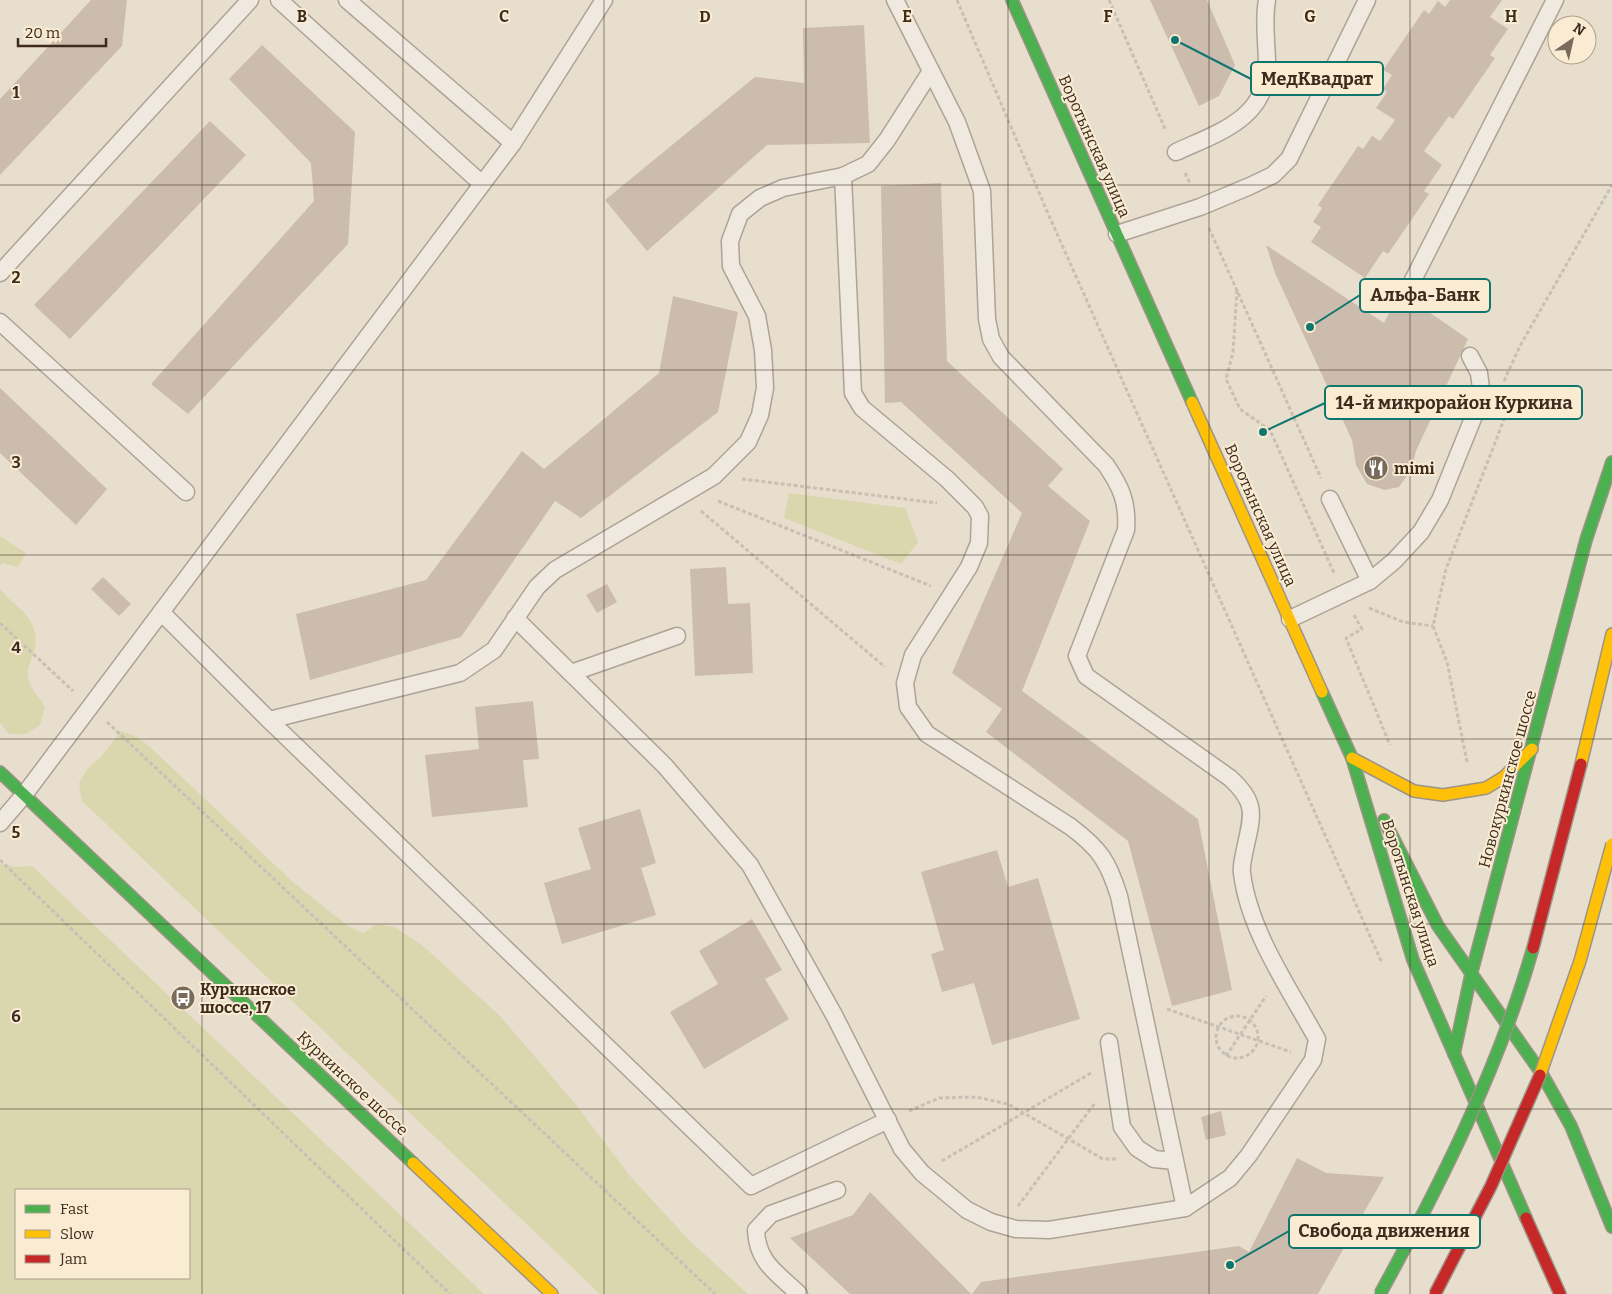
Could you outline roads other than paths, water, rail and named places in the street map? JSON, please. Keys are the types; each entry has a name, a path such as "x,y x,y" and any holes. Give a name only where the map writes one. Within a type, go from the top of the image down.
{"main road":[{"name":"Воротынская улица","path":"1012,0 1352,758 1412,960 1454,1054"},
{"name":"Новокуркинское шоссе","path":"1454,1054 1471,975 1586,540 1612,462"},
{"path":"1380,1294 1455,1152 1510,1021 1553,880 1612,634"},
{"path":"1352,758 1414,791 1443,795 1486,788 1504,777 1532,748"},
{"path":"1352,758 1438,926 1542,1074 1566,1117 1612,1227"},
{"name":"Куркинское шоссе","path":"0,772 552,1294"},
{"path":"1435,1294 1498,1173 1555,1038 1601,894 1612,844"},
{"path":"1454,1054 1560,1294"}],"lane":[{"path":"0,273 250,0"},
{"path":"279,0 482,184"},
{"path":"347,0 513,143"},
{"path":"0,824 24,795 513,143 604,0"},
{"path":"516,618 665,766 750,865 834,1015 902,1149 922,1173 967,1210 1004,1226 1016,1229 1049,1230 1185,1208 1230,1178 1249,1155 1313,1060 1317,1039 1258,929 1246,899 1241,870 1252,816 1246,792 1230,778 1086,676 1077,656 1126,530 1128,510 1119,484 1106,465 1001,357 991,339 987,319 982,191 957,122 895,0"},
{"path":"1176,152 1224,130 1242,119 1258,102 1266,83 1267,64 1264,34 1267,0"},
{"path":"1117,234 1200,207 1273,175 1289,159 1367,0"},
{"path":"1413,280 1555,0"},
{"path":"269,720 460,673 494,650 536,586 554,570 714,476 748,442 760,415 765,388 763,350 757,316 731,266 730,241 740,214 760,198 783,188 842,176 868,164 887,140 931,71"},
{"path":"842,176 853,392 862,408 948,479 975,507 980,516 979,543 969,567 913,655 904,683 908,707 927,734 1093,844 1111,869 1120,896 1185,1208"},
{"path":"0,322 186,492"},
{"path":"1290,619 1370,581 1394,561 1421,532 1440,500 1482,396 1479,373 1470,356"},
{"path":"1330,499 1370,581"},
{"path":"161,612 269,720 750,1186 888,1120"},
{"path":"572,673 677,636"},
{"path":"1108,1042 1122,1127 1136,1148 1154,1159 1175,1161"},
{"path":"799,1294 762,1259 756,1245 756,1230 771,1214 837,1190"}],"place":[{"name":"МедКвадрат","path":"1175,40"},
{"name":"Альфа-Банк","path":"1310,327"},
{"name":"14-й микрорайон Куркина","path":"1263,432"},
{"name":"mimi","path":"1376,468"},
{"name":"Куркинское шоссе, 17","path":"183,998"},
{"name":"Свобода движения","path":"1230,1265"}]}
